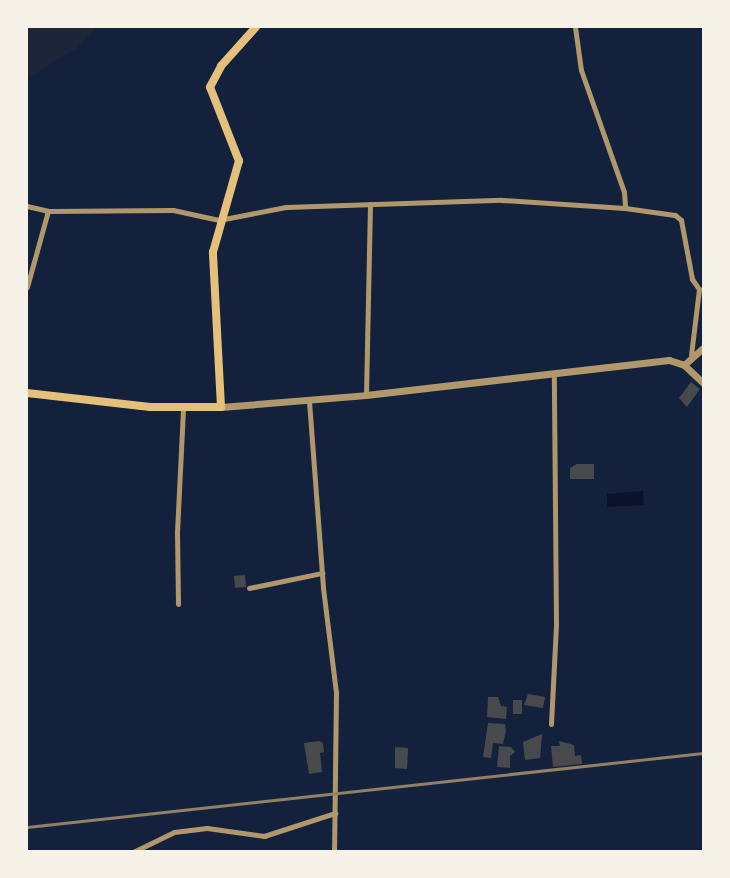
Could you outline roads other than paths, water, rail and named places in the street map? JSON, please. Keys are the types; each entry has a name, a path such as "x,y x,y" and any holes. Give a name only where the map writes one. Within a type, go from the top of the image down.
{"main road":[{"path":"27,393 183,408 221,407 213,252 219,220 239,161 210,87 221,66 256,27"}],"street":[{"path":"575,27 580,70 624,192 625,207"},
{"path":"27,206 48,211 173,210 219,220 286,207 502,200 625,207 675,215 681,220 692,279 701,288 691,355"},
{"path":"366,395 370,204"},
{"path":"27,287 48,211"},
{"path":"684,364 691,355 703,348"},
{"path":"221,407 309,401 669,360 684,364 703,383"},
{"path":"551,724 556,624 554,373"},
{"path":"309,401 322,573 336,693 334,851"},
{"path":"178,604 177,532 183,408"},
{"path":"249,588 322,573"},
{"path":"135,851 174,832 207,828 264,836 335,813"}],"railway":[{"path":"27,827 703,753"}]}
